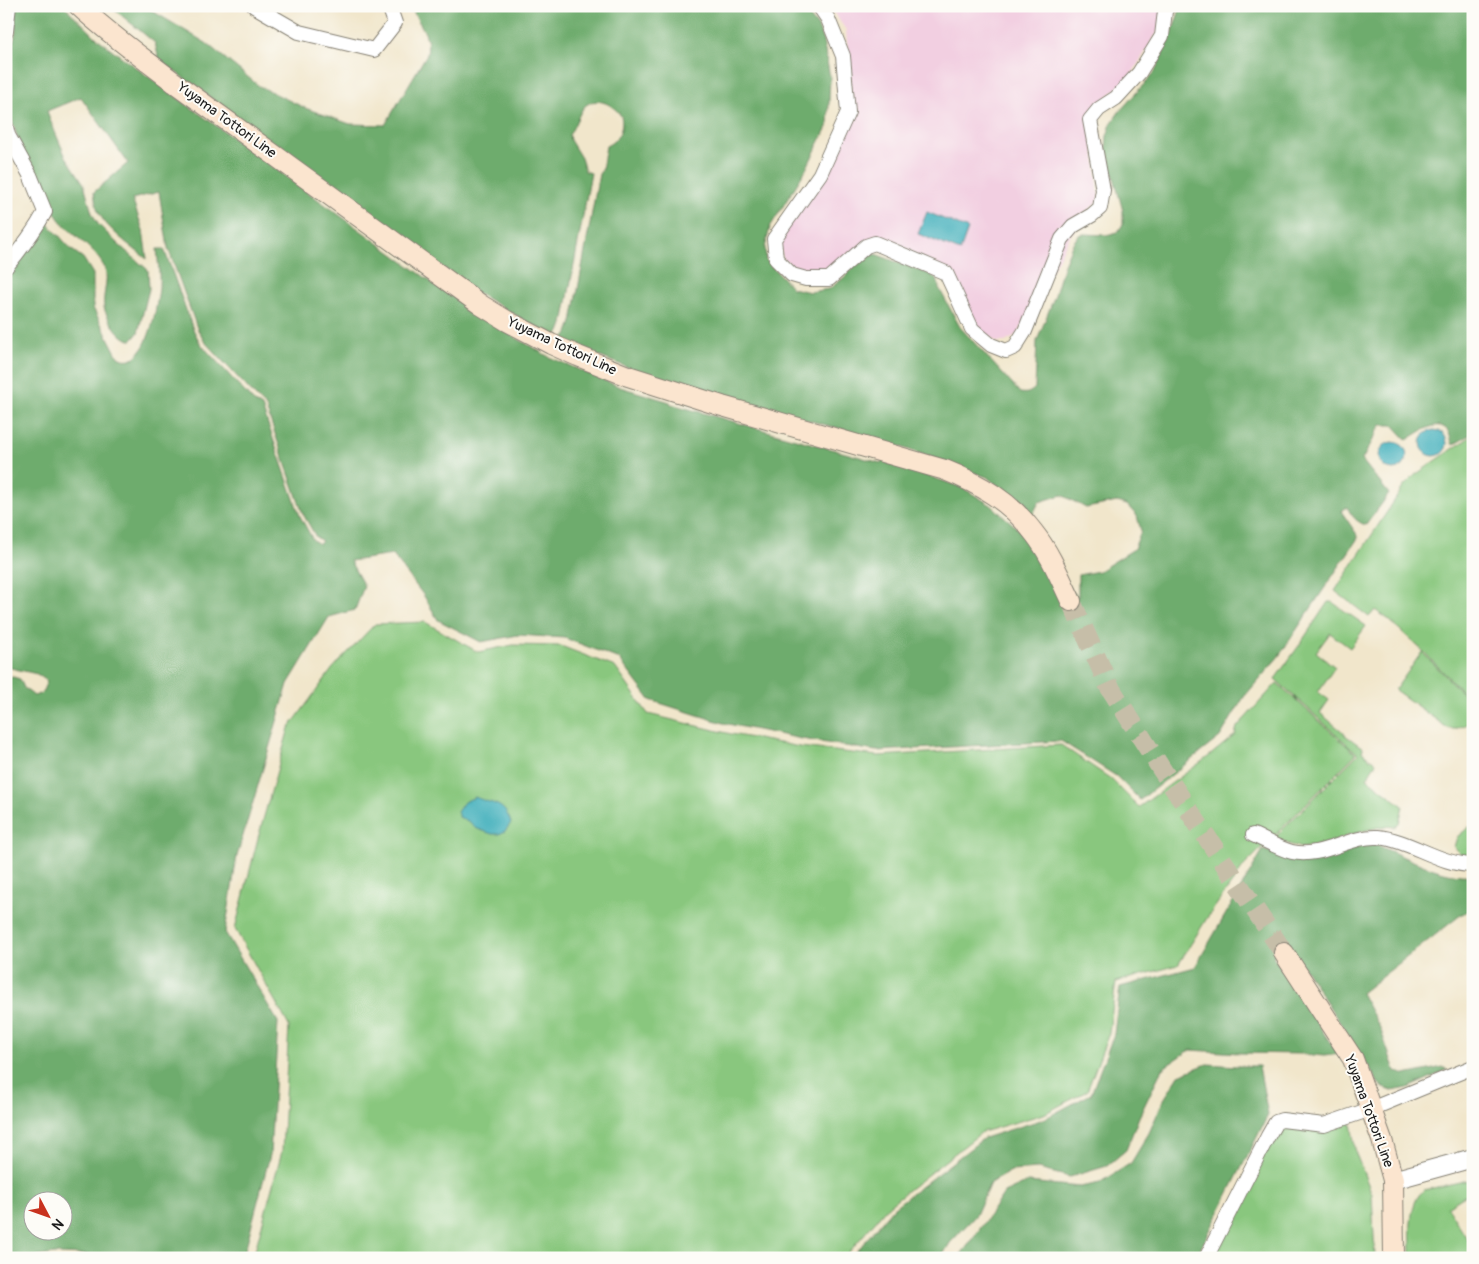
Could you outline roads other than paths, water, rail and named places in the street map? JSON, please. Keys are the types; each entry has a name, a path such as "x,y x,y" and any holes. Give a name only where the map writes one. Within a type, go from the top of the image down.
{"main road":[{"name":"Yuyama Tottori Line","path":"79,6 175,83 506,321 578,356 610,369 722,406 945,470 969,480 996,496 1018,514 1035,534 1055,568 1071,601"},
{"name":"Yuyama Tottori Line","path":"1284,953 1353,1059 1394,1180 1394,1258"}],"street":[{"path":"6,32 9,6"},
{"path":"254,6 299,32 374,50 396,23 391,8"},
{"path":"819,6 828,19 843,56 848,112 820,174 774,239 776,259 792,275 806,279 829,279 866,246 875,243 946,273 972,330 991,345 1006,350 1015,347 1025,331 1062,239 1073,226 1092,216 1100,208 1103,190 1090,120 1099,109 1116,98 1139,73 1162,36 1168,6"},
{"path":"6,127 8,135 30,175 45,212 23,247 6,267"},
{"path":"1254,835 1291,852 1313,853 1378,837 1403,843 1457,864 1473,865"},
{"path":"1206,1258 1276,1122 1282,1120 1324,1125 1371,1109 1473,1067"},
{"path":"1394,1180 1473,1158"}],"water":[{"path":"927,212 968,229 960,251 918,234"},
{"path":"1434,430 1443,434 1447,443 1443,452 1434,456 1425,452 1421,443 1425,434"},
{"path":"1393,442 1403,446 1407,456 1403,466 1393,470 1383,466 1379,456 1383,446"},
{"path":"475,797 497,805 505,811 511,823 505,831 499,834 492,834 475,828 470,822 459,817 457,812 464,802"}],"tunnel":[{"path":"1071,601 1109,686 1162,770 1284,953"}]}
